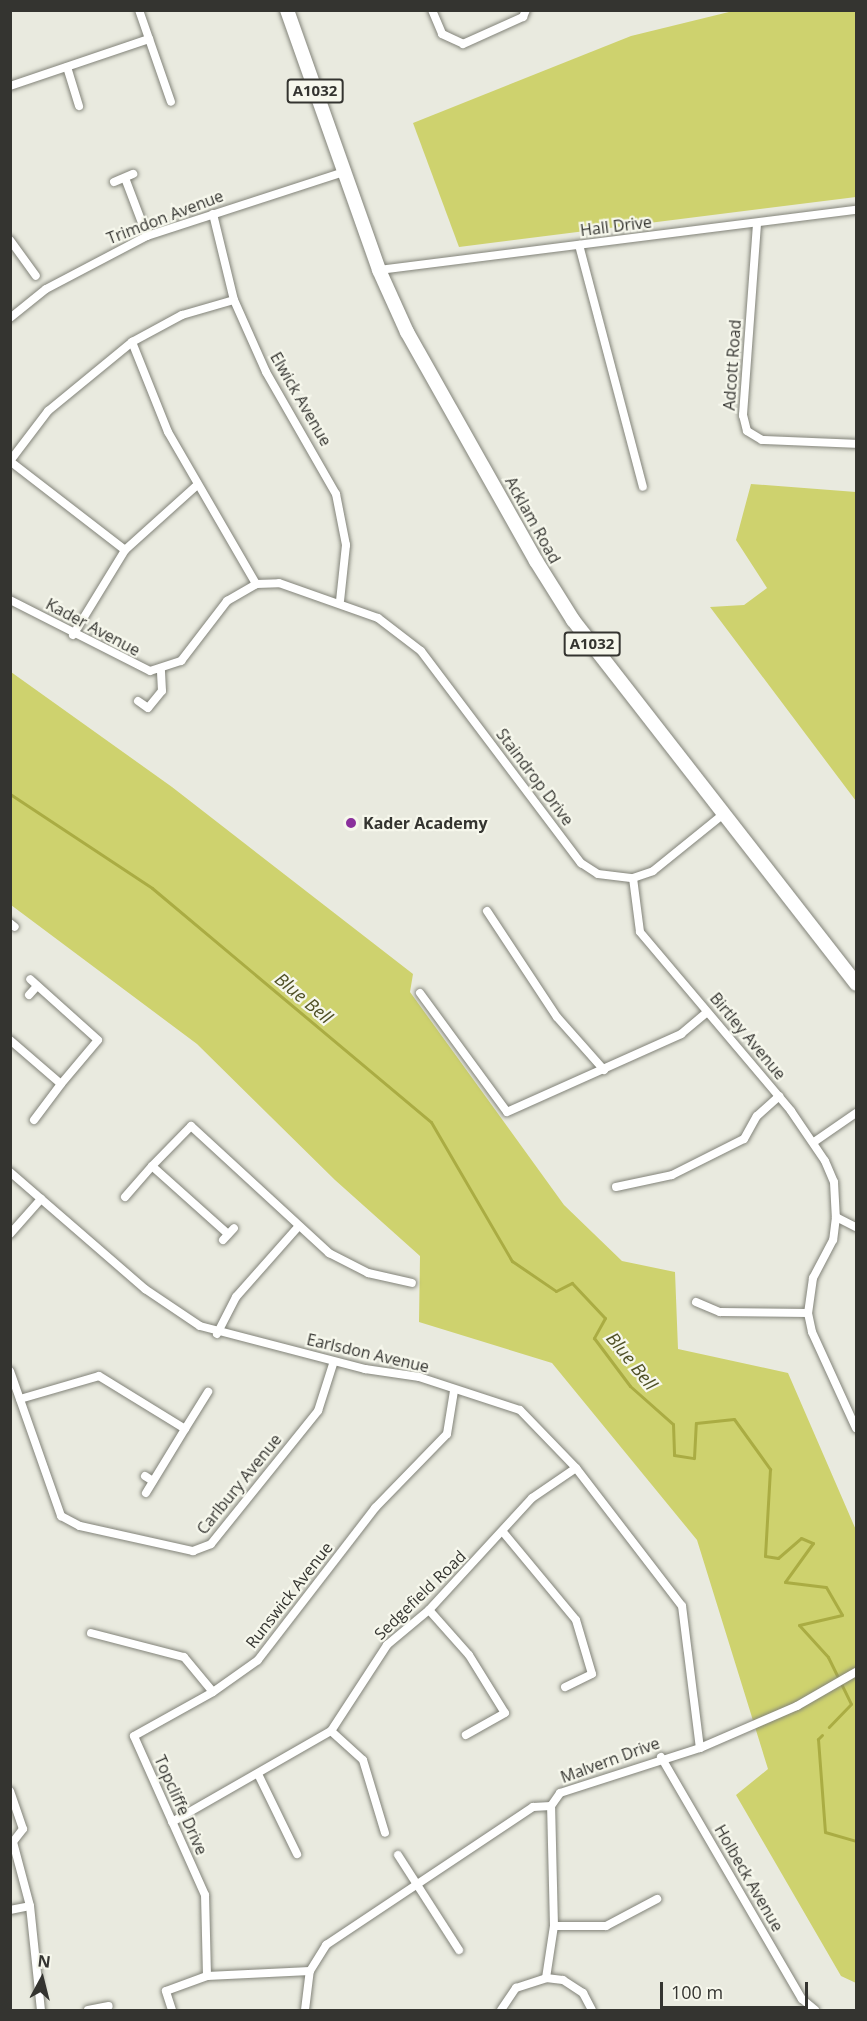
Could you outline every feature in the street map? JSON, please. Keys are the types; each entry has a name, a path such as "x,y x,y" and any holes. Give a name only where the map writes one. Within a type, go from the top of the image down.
{"main road":[{"name":"Acklam Road","path":"287,10 379,270 407,332 573,620 856,984"}],"street":[{"path":"139,10 171,102"},
{"path":"432,10 442,34 464,44 523,18 526,10"},
{"path":"10,86 149,39"},
{"path":"67,67 79,106"},
{"name":"Trimdon Avenue","path":"10,318 46,289 147,236 344,172"},
{"path":"114,182 129,176 147,236"},
{"name":"Hall Drive","path":"379,270 856,210"},
{"name":"Elwick Avenue","path":"213,214 234,300 266,372 336,494 346,545 340,601"},
{"name":"Adcott Road","path":"757,224 743,415 747,431 762,440 856,444"},
{"path":"10,240 36,276"},
{"path":"579,245 643,487"},
{"path":"125,550 10,461 48,411 132,342 182,315 234,300"},
{"path":"132,342 196,486 256,584"},
{"path":"73,635 125,550 196,486"},
{"path":"138,701 148,708 162,691 161,670 181,661 227,601 256,584 279,583 340,601"},
{"name":"Kader Avenue","path":"10,600 135,668 161,670"},
{"name":"Staindrop Drive","path":"340,601 378,618 421,651 581,862 598,874 633,878"},
{"path":"633,878 653,871 725,813"},
{"name":"Birtley Avenue","path":"633,878 640,932 779,1096 814,1142 834,1182 836,1218 833,1240 813,1278 808,1313"},
{"path":"487,910 557,1017 604,1070"},
{"path":"29,995 34,982 98,1040 34,1120"},
{"path":"420,993 507,1112 681,1034 707,1012"},
{"path":"10,1040 61,1084"},
{"path":"616,1187 672,1175 744,1139 757,1116 779,1096"},
{"path":"814,1142 856,1113"},
{"path":"125,1197 191,1126 298,1227 356,1269 411,1283"},
{"path":"152,1166 228,1234"},
{"name":"Earlsdon Avenue","path":"10,1172 165,1305 217,1334 334,1361 419,1377 454,1391 520,1410 576,1468 682,1606 700,1748"},
{"path":"10,1234 41,1199"},
{"path":"836,1218 856,1227"},
{"path":"217,1334 236,1297 298,1227"},
{"path":"696,1302 720,1312 808,1313 812,1332 856,1428"},
{"name":"Carlbury Avenue","path":"10,1371 61,1516 80,1526 200,1551 211,1544 318,1411 334,1361"},
{"path":"20,1399 99,1376 185,1429"},
{"name":"Runswick Avenue","path":"213,1692 258,1660 375,1508 447,1434 454,1391"},
{"path":"146,1492 208,1392"},
{"name":"Sedgefield Road","path":"172,1822 259,1776 331,1731 387,1645 429,1610 532,1498 576,1468"},
{"path":"145,1476 153,1481"},
{"path":"503,1532 576,1620 592,1674 565,1687"},
{"path":"429,1610 469,1655 505,1713 466,1735"},
{"path":"91,1633 184,1657 213,1692"},
{"name":"Malvern Drive","path":"310,1971 326,1945 533,1807 551,1806 560,1793 661,1757 700,1748 797,1706 856,1672"},
{"name":"Topcliffe Drive","path":"207,1976 205,1894 134,1736 213,1692"},
{"path":"331,1731 363,1760 385,1833"},
{"name":"Holbeck Avenue","path":"661,1757 812,2010"},
{"path":"259,1776 297,1854"},
{"path":"10,1791 23,1829 13,1842 30,1906 41,2010"},
{"path":"546,1978 554,1926 551,1806"},
{"path":"398,1855 459,1950"},
{"path":"554,1926 606,1926 657,1899"},
{"path":"10,1910 30,1906"},
{"path":"172,2010 166,1991 207,1976 310,1971 305,2010"},
{"path":"501,2010 516,1988 546,1978 563,1980 583,1993 592,2010"},
{"path":"88,2010 109,2006"}],"green space":[{"path":"733,11 856,11 856,197 459,247 413,123 631,36"},
{"path":"751,484 856,492 856,801 710,607 744,605 767,588 736,540"},
{"path":"11,672 172,787 413,974 410,992 564,1205 622,1261 675,1272 678,1349 788,1373 856,1530 856,1983 841,1976 736,1795 768,1769 697,1540 552,1363 419,1322 420,1256 335,1180 197,1044 11,905"}],"waterway":[{"name":"Blue Bell","path":"10,794 152,888 431,1122 512,1261 556,1291 572,1283 605,1318 594,1338 630,1386 673,1424 674,1455 694,1458 696,1423 734,1419 770,1469 765,1556 778,1558 801,1538 813,1543 785,1582 826,1587 842,1615 799,1625 828,1657 851,1704 829,1727"},
{"name":"Blue Bell","path":"822,1735 818,1739 825,1832 856,1841"}],"place":[{"name":"Kader Academy","path":"351,823"}]}
